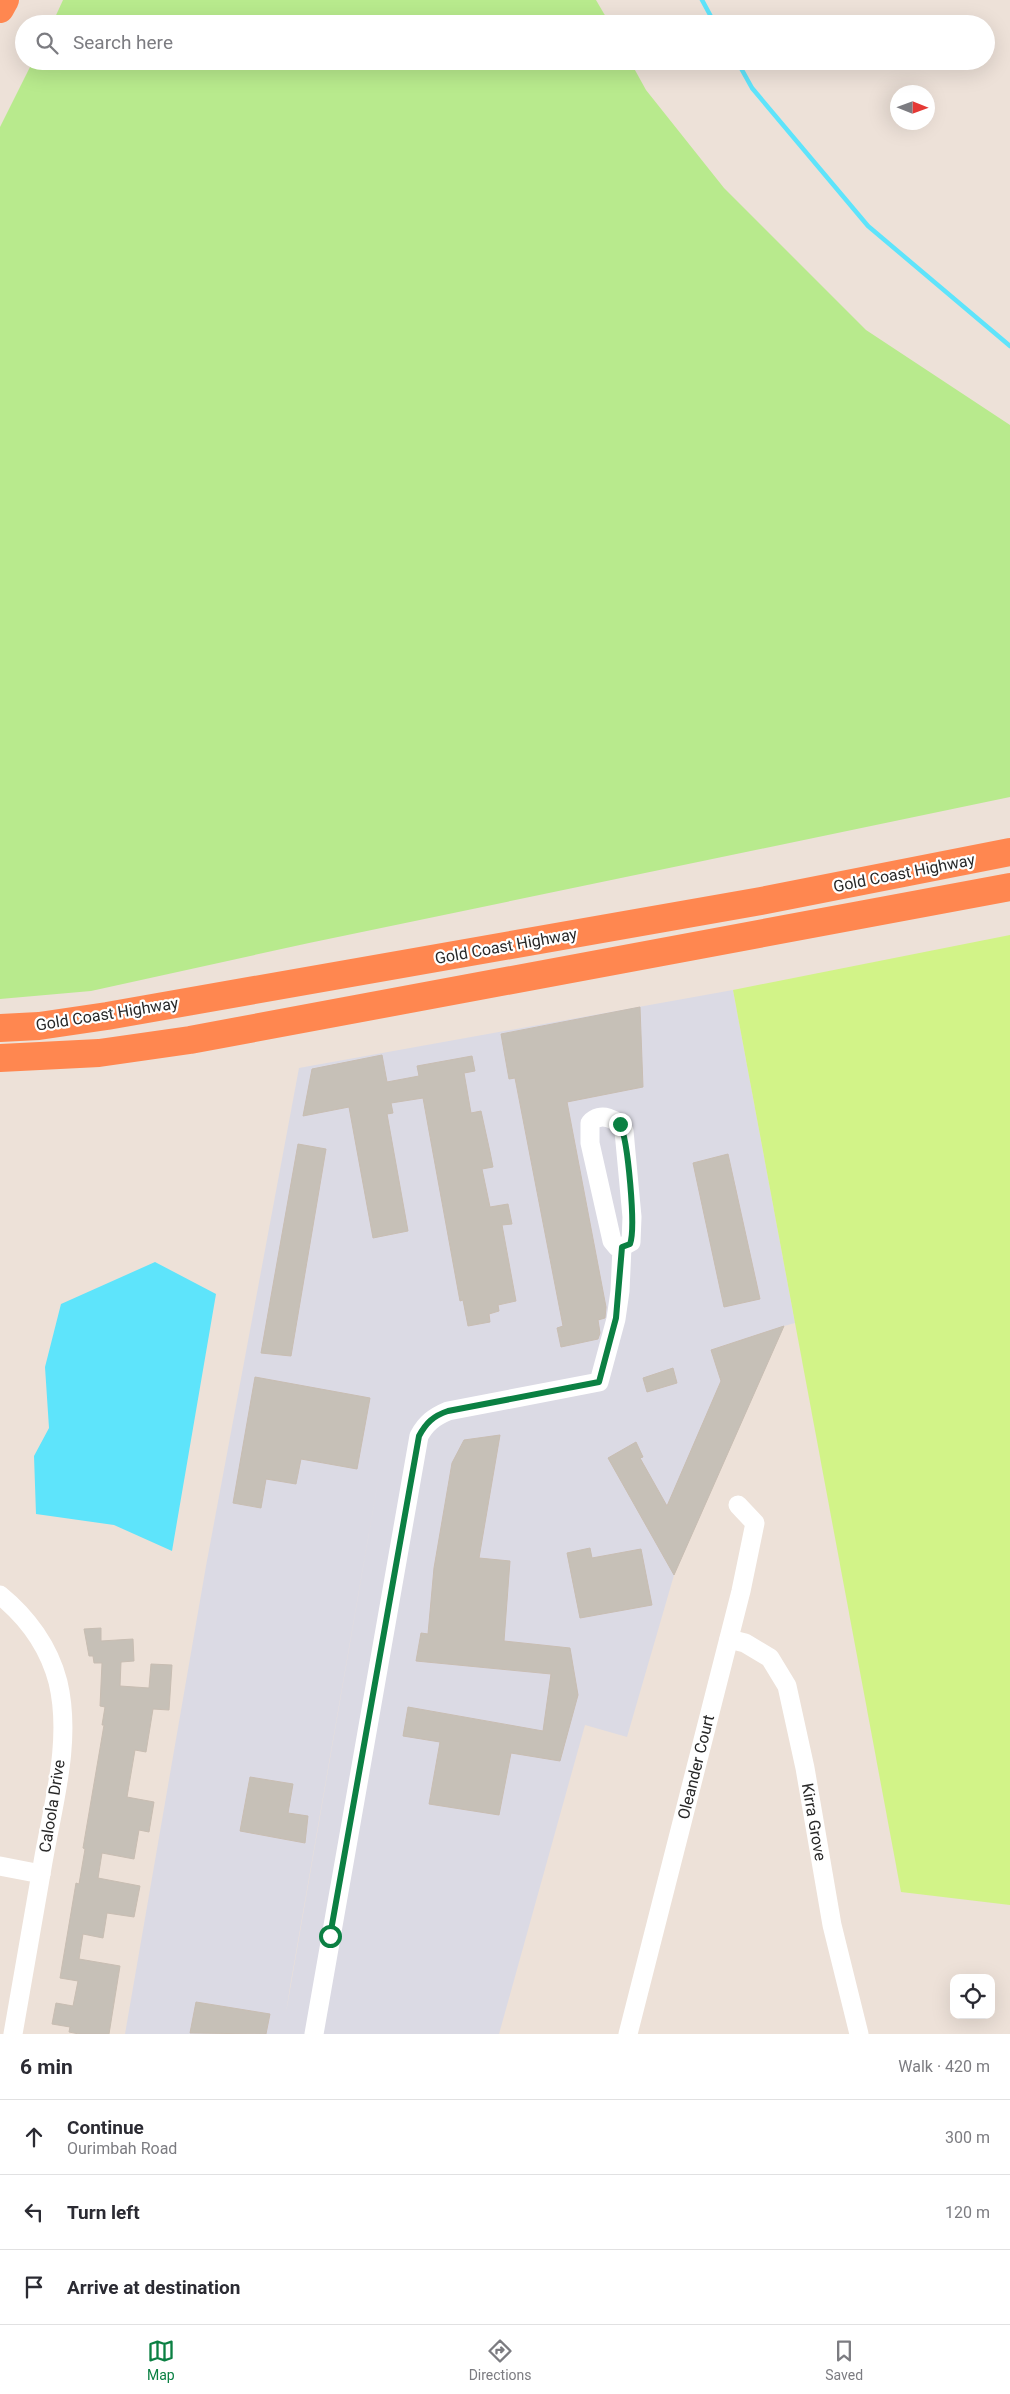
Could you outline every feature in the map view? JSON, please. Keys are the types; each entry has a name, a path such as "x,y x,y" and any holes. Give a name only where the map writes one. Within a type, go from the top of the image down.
{"highway":[{"path":"0,9 5,0"},
{"name":"Gold Coast Highway","path":"0,1028 39,1026 107,1016 760,901 1010,852"},
{"name":"Gold Coast Highway","path":"0,1058 98,1053 190,1040 1010,887"}],"street":[{"path":"598,1118 614,1119 624,1131 632,1232 630,1244 622,1247 617,1247 612,1241 590,1143 590,1124 598,1118"},
{"path":"314,2034 419,1436 426,1424 437,1415 448,1411 599,1382 616,1318 622,1247"},
{"name":"Oleander Court","path":"628,2034 729,1639 755,1523 738,1504"},
{"name":"Caloola Drive","path":"0,1594 18,1612 44,1647 58,1682 62,1708 58,1776 13,2034"},
{"name":"Kirra Grove","path":"729,1639 745,1643 770,1658 787,1686 805,1768 832,1925 859,2034"},
{"path":"0,1866 41,1874"}],"shaded area":[{"path":"733,990 795,1323 784,1326 674,1575 627,1737 585,1725 499,2034 125,2034 206,1566 299,1068","holes":["382,1458 286,2013 290,1987"]}],"green space":[{"path":"63,0 596,0 605,15 56,15"},
{"path":"28,70 635,70 646,90 724,188 866,330 1010,425 1010,797 309,943 91,991 0,999 0,127"},
{"path":"1010,935 1010,1905 901,1892 733,990"}],"water":[{"path":"155,1262 216,1294 172,1551 114,1525 36,1514 34,1456 49,1428 45,1367 61,1304"}],"building":[{"path":"640,1007 643,1087 567,1102 606,1307 605,1318 598,1320 600,1333 598,1339 561,1347 557,1328 563,1326 515,1078 509,1079 501,1034"},
{"path":"382,1055 387,1082 419,1076 417,1066 472,1056 475,1071 464,1073 471,1113 481,1111 493,1167 482,1169 490,1207 508,1204 512,1224 502,1225 516,1301 498,1305 499,1311 489,1314 490,1322 468,1326 463,1300 460,1301 423,1098 391,1103 393,1113 387,1114 408,1231 373,1238 349,1107 303,1116 312,1069"},
{"path":"298,1144 326,1149 291,1356 261,1353"},
{"path":"728,1154 760,1299 724,1307 693,1163"},
{"path":"784,1326 674,1575 608,1458 636,1442 643,1457 640,1458 667,1506 721,1381 711,1350"},
{"path":"673,1368 677,1383 647,1392 643,1378"},
{"path":"255,1377 370,1398 357,1469 301,1459 296,1484 266,1479 261,1508 233,1503"},
{"path":"500,1435 479,1558 510,1561 504,1641 570,1648 578,1695 560,1761 511,1753 499,1815 429,1804 440,1742 403,1736 408,1707 543,1731 551,1674 416,1661 421,1633 428,1634 434,1568 452,1463 464,1440"},
{"path":"590,1548 592,1558 641,1549 652,1605 580,1618 567,1553"},
{"path":"101,1628 101,1641 133,1639 134,1661 121,1662 120,1686 149,1688 151,1664 172,1665 169,1710 153,1709 146,1752 135,1750 127,1797 154,1802 149,1832 139,1830 134,1859 102,1853 98,1878 140,1886 134,1917 107,1913 103,1938 83,1934 79,1959 120,1966 109,2034 79,2034 69,2032 70,2027 52,2024 56,2003 73,2006 78,1981 60,1978 76,1883 79,1884 85,1849 83,1848 104,1725 102,1725 105,1707 100,1706 102,1663 94,1663 93,1656 89,1656 84,1629"},
{"path":"250,1777 293,1784 288,1813 308,1816 305,1843 240,1831"},
{"path":"196,2002 270,2014 266,2034 190,2033"}],"waterway":[{"path":"702,0 710,15"},
{"path":"742,70 752,88 868,226 1010,346"}],"route":[{"path":"330,1936 414,1454 419,1436 426,1424 437,1415 448,1411 599,1382 616,1318 620,1291 622,1247 630,1244 632,1238 632,1217 624,1131 620,1124"}]}
